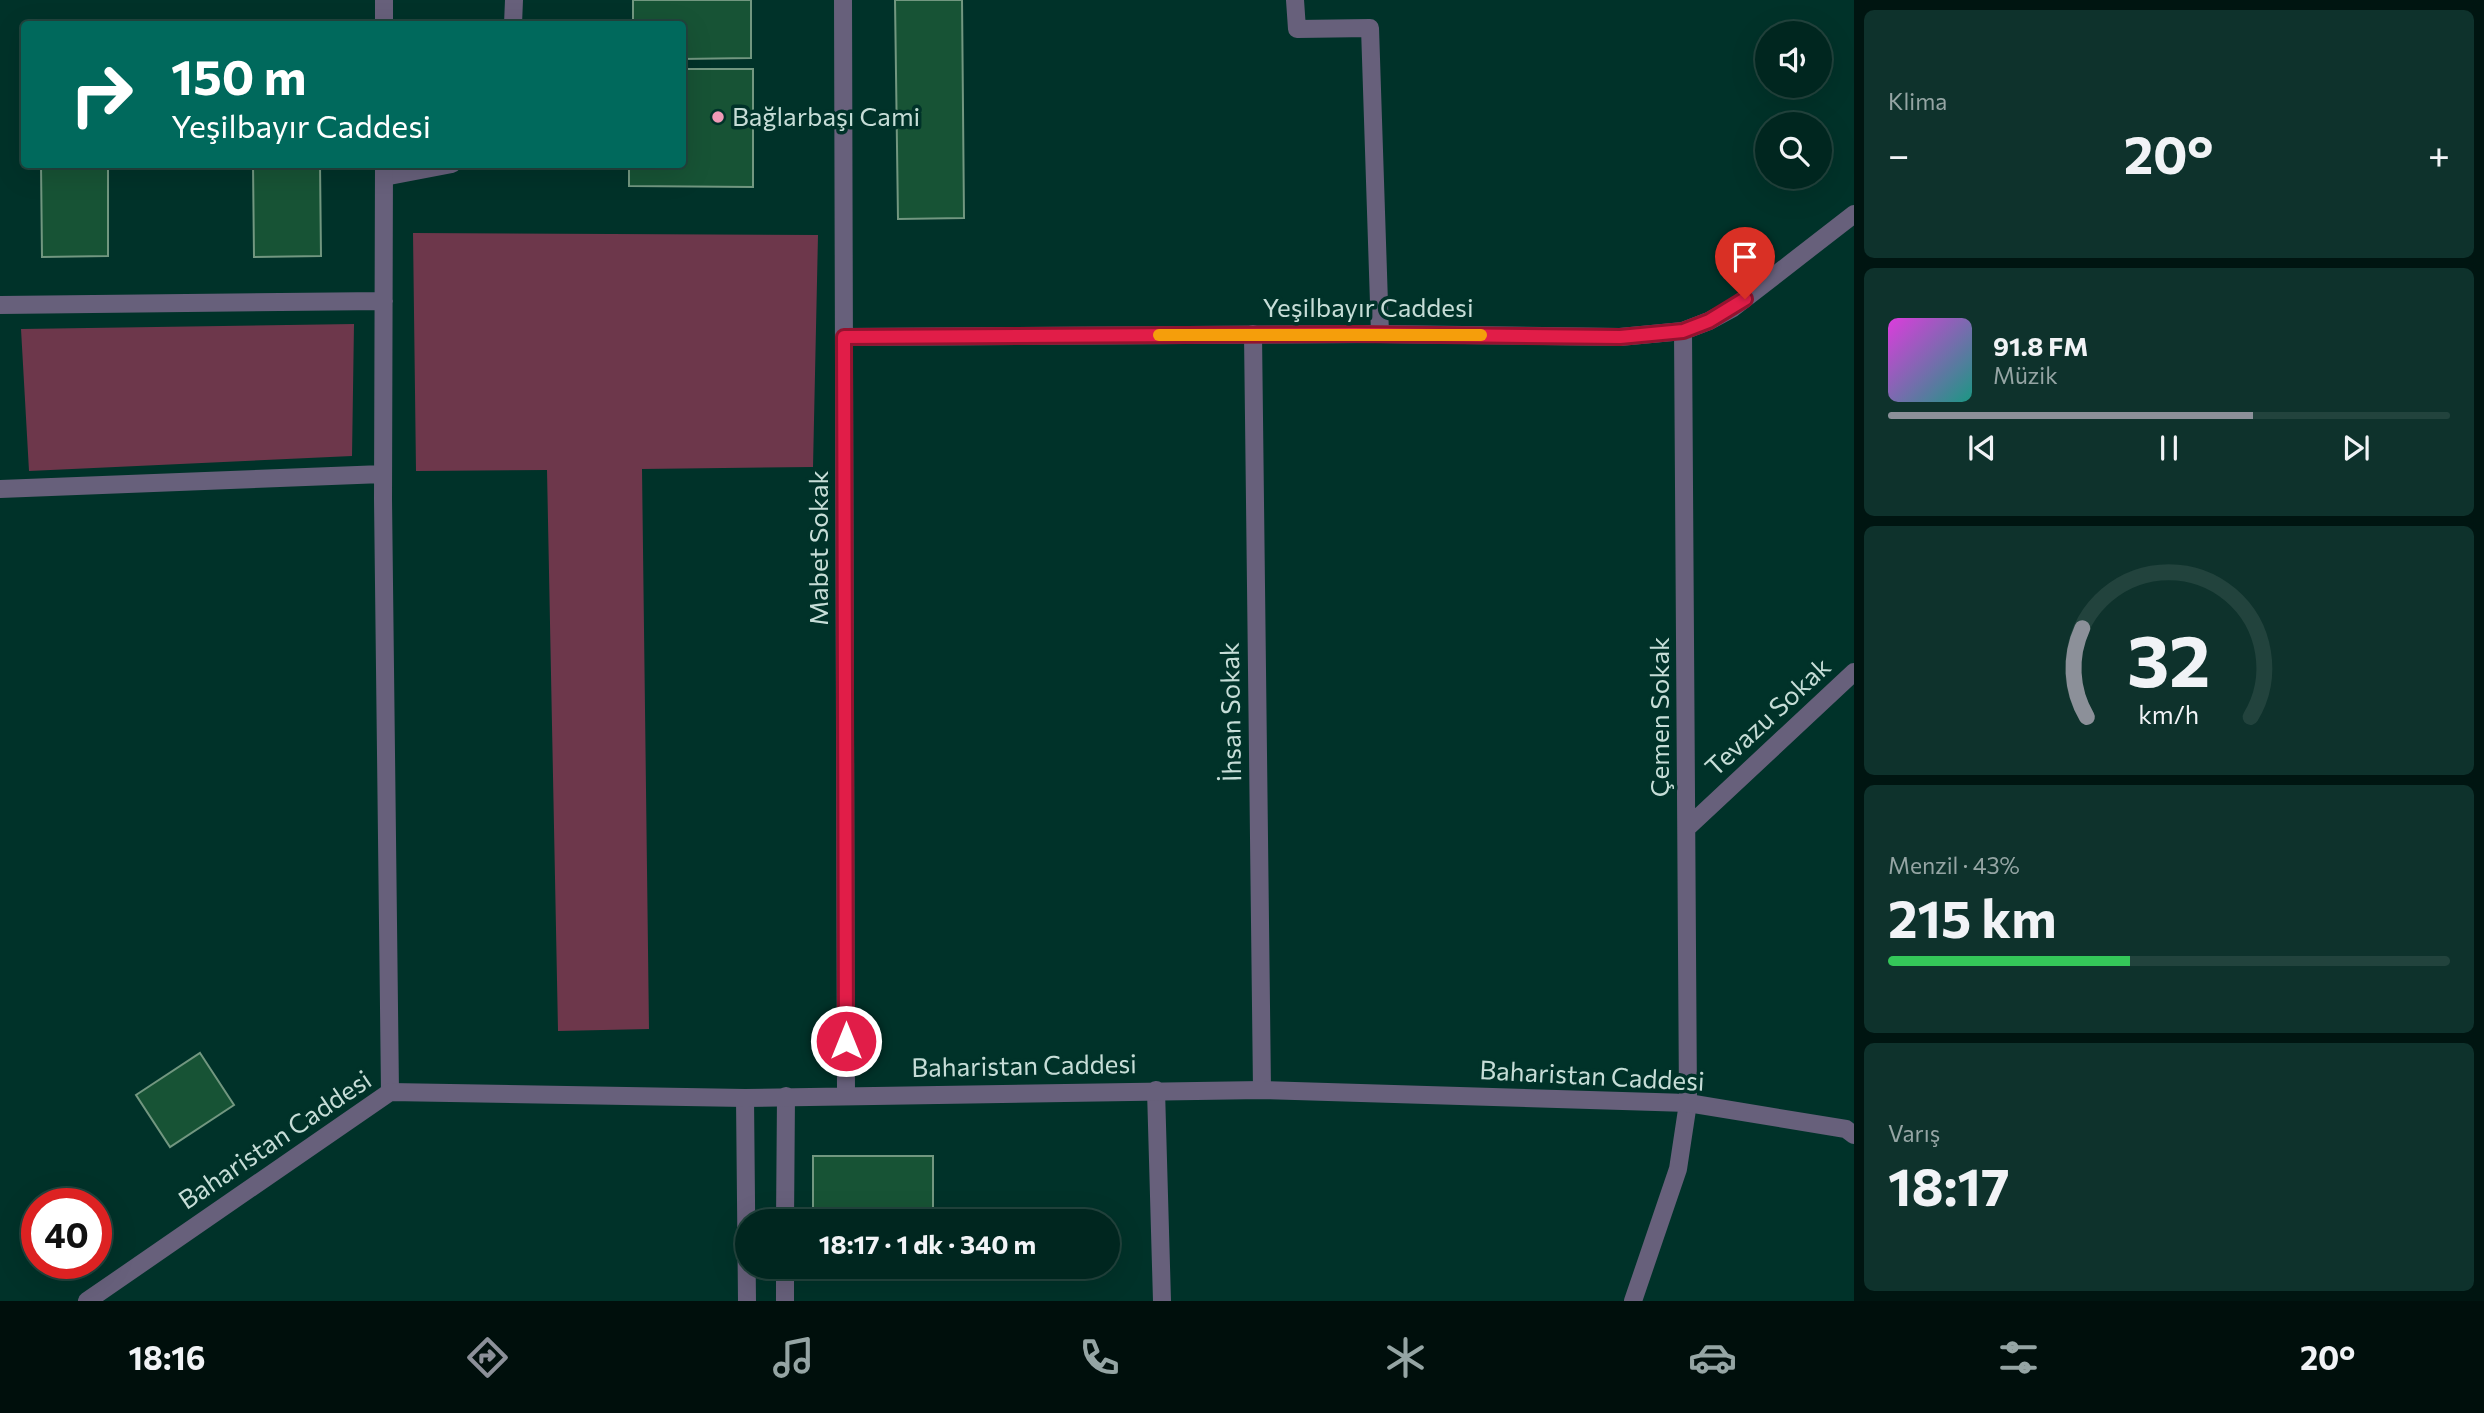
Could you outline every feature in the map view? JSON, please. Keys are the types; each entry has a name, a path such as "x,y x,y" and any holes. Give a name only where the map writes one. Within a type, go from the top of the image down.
{"street":[{"path":"384,0 384,21"},
{"path":"513,21 514,0"},
{"name":"Mabet Sokak","path":"844,0 846,1095"},
{"path":"1295,0 1297,29 1370,28 1380,334"},
{"path":"390,1092 383,474 384,171 413,168"},
{"name":"Yeşilbayır Caddesi","path":"844,337 1254,334 1620,337 1683,331 1733,308 1854,214"},
{"path":"0,306 384,301"},
{"name":"Çemen Sokak","path":"1633,1301 1678,1169 1688,1103 1683,331"},
{"name":"İhsan Sokak","path":"1254,334 1262,1090"},
{"path":"0,488 383,474"},
{"name":"Tevazu Sokak","path":"1687,828 1854,672"},
{"path":"1156,1090 1161,1301"},
{"name":"Baharistan Caddesi","path":"87,1301 390,1092 745,1098 1262,1090 1688,1103 1851,1129"},
{"path":"785,1209 786,1096"},
{"path":"745,1098 747,1301"},
{"path":"785,1279 785,1301"}],"shaded area":[{"path":"413,233 818,235 813,467 642,469 649,1029 558,1031 547,470 416,471"},
{"path":"354,324 352,456 29,471 21,329"}],"building":[{"path":"633,0 751,0 751,58 686,59 686,21 633,21"},
{"path":"895,0 962,0 964,218 898,219"},
{"name":"Bağlarbaşı Cami","path":"686,69 753,69 753,187 629,186 629,168 686,168"},
{"path":"41,168 108,168 108,256 42,257"},
{"path":"253,168 320,168 321,256 254,257"},
{"path":"200,1053 234,1105 170,1147 136,1095"},
{"path":"813,1156 933,1156 933,1209 813,1209"}],"slow traffic":[{"path":"1159,335 1481,335"}],"place":[{"name":"Bağlarbaşı Cami","path":"718,117"}],"route":[{"path":"846,1041 844,337 1354,334 1620,337 1683,331 1709,321 1745,299"}]}
